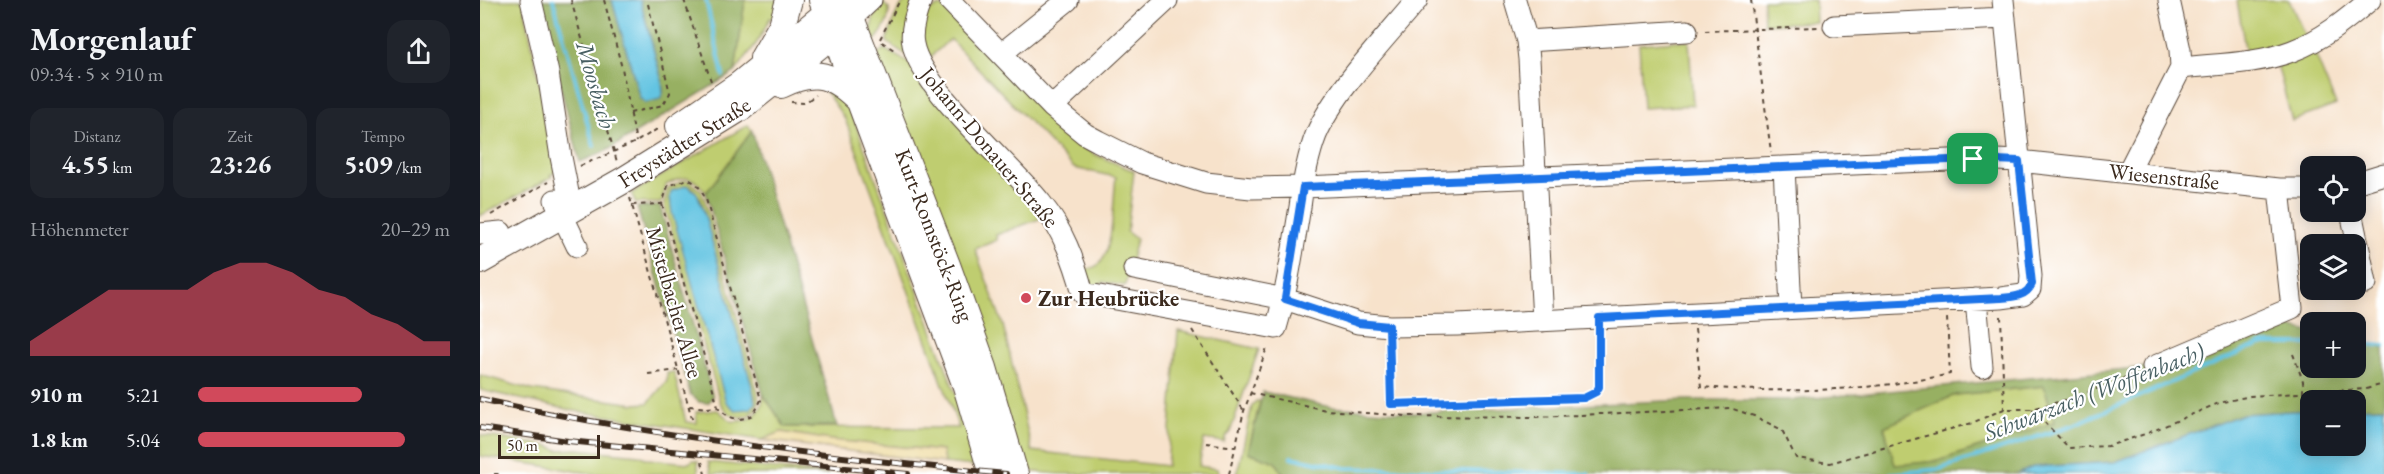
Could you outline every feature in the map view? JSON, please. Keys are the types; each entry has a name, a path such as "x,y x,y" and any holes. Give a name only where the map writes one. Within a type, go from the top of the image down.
{"main road":[{"path":"747,91 757,67 771,48 782,25 789,0"},
{"name":"Freystädter Straße","path":"487,236 562,203 624,180 747,91 837,11"},
{"name":"Kurt-Romstöck-Ring","path":"837,11 861,101 966,386 992,474"},
{"name":"Kurt-Romstöck-Ring","path":"837,11 966,317 1001,420 1016,474"},
{"path":"747,91 796,78 819,75 840,83 861,101"},
{"name":"Freystädter Straße","path":"480,261 562,203 718,100 747,91"}],"street":[{"path":"531,0 548,73 562,203 577,246"},
{"name":"Johann-Donauer-Straße","path":"921,0 912,35 916,54 923,69 942,94 1042,204 1066,243 1083,293 1276,328"},
{"name":"Wiesenstraße","path":"949,0 1052,107 1086,134 1133,159 1171,173 1228,187 1303,187 1932,160 2019,161 2279,189 2300,189"},
{"path":"1001,54 1068,0"},
{"path":"1052,107 1167,0"},
{"path":"1276,328 1285,299 1303,187 1313,143 1334,102 1417,0"},
{"path":"1515,0 1527,41 1543,321"},
{"path":"2128,172 2181,68 2180,50 2169,0"},
{"path":"2181,68 2255,60 2290,52 2318,39 2370,0"},
{"name":"Freystädter Straße","path":"837,11 881,2"},
{"path":"1134,269 1285,299 1358,323 1389,326 1693,314 2023,295 2032,284 2004,9 1834,26"},
{"path":"1527,41 1687,32"},
{"path":"1778,167 1791,308"},
{"path":"2366,180 2384,174"},
{"path":"2153,367 2292,308 2279,189"},
{"path":"1976,299 1982,367"}],"path":[{"path":"571,0 614,153 636,142 622,68 604,0"},
{"path":"630,112 663,105 670,93 647,0"},
{"path":"684,0 718,100"},
{"path":"1751,0 1778,167"},
{"path":"881,2 894,10"},
{"path":"1687,32 1834,26"},
{"path":"691,179 706,200 761,396 760,405 754,414 736,420 728,417 718,407 662,204 665,190 672,184 691,179"},
{"name":"Mistelbacher Allee","path":"627,190 693,422"},
{"path":"632,205 662,204"},
{"path":"2001,298 2004,409"},
{"path":"1693,314 1701,387 1750,391 1827,390 1923,380 1950,374 1946,301"},
{"path":"1389,326 1391,404 1574,399 1591,396 1599,387 1599,318"},
{"path":"1229,474 1244,411 1276,328"},
{"path":"1192,330 1244,411"},
{"path":"2293,354 2303,381 2303,390"},
{"path":"1250,393 1326,410 1407,416 1536,417 1730,408 1754,416 1782,430 1796,458 1830,463 1972,423 2004,409 2032,409 2073,398 2153,367"},
{"path":"648,374 678,370"},
{"path":"2350,390 2384,384"},
{"path":"2032,409 2069,448 2108,446 2148,433 2219,403 2250,396 2300,393"},
{"path":"689,406 718,407"},
{"path":"1206,442 1235,447"},
{"path":"702,462 705,474"},
{"path":"494,474 500,474"}],"green space":[{"path":"480,0 523,0 557,171 550,175 552,177 480,216"},
{"path":"538,0 612,0 640,98 660,99 663,92 662,81 640,0 745,0 735,72 608,150 580,162"},
{"path":"745,0 783,0 778,19 770,18 758,41 735,72"},
{"path":"912,0 909,57 887,42 887,39 898,10 906,2"},
{"path":"1763,0 1815,0 1816,22 1764,24"},
{"path":"2237,0 2289,0 2306,38 2246,54"},
{"path":"882,2 889,9 888,18 882,31 873,42 871,31 873,21"},
{"path":"940,6 947,10 1069,137 1094,154 1134,171 1127,232 1136,239 1125,286 1103,282 1096,290 1088,286 1081,270 1097,266 1108,248 1116,177 1074,168 950,39 925,62 918,42 927,11"},
{"path":"1689,40 1693,105 1643,108 1639,44"},
{"path":"884,49 913,65 1042,218 996,235 997,240 975,249 1003,325 1032,451 1167,466 1178,331 1259,349 1230,432 1224,442 1204,439 1199,466 1217,469 1219,474 1059,474 1024,471 876,55"},
{"path":"2313,49 2336,105 2292,121 2277,64"},
{"path":"828,88 848,104 983,467 944,463 942,451 831,440 782,432 762,440 575,411 480,390 480,375 532,390 635,404 648,403 667,381 667,373 674,372 686,422 697,423 696,412 718,410 731,421 750,418 761,407 763,394 785,427 959,428 845,119 826,92"},
{"path":"748,125 752,131 706,193 693,180 684,178 666,185 661,203 635,203 632,193"},
{"path":"752,131 837,426 785,427 763,394 706,193"},
{"path":"683,181 690,181 701,191 705,201 758,393 758,402 751,414 738,417 725,410 720,402 664,204 668,188","holes":["687,185 693,188 701,200 755,398 672,213 671,191"]},
{"path":"660,206 713,397 708,403 699,402 690,394 637,207"},
{"path":"2277,324 2300,330 2300,378 2366,378 2366,344 2384,348 2384,407 2366,408 2366,390 2300,390 2300,411 2243,414 2115,462 2033,467 2018,474 1283,474 1276,462 1248,452 1263,392 1331,407 1412,413 1686,400 1793,400 2170,365","holes":["2044,386 2055,422 1938,461 1895,465 1884,427 1955,395"]},
{"path":"2044,386 2055,422 1938,461 1895,466 1884,426 1955,395"},
{"path":"1256,401 1260,401 1248,452 1276,462 1283,474 1237,474 1252,406"},
{"path":"480,435 549,446 558,450 578,449 639,455 648,459 689,463 693,460 698,461 698,474 595,474 480,456"},
{"path":"708,462 813,472 828,474 711,474"}],"sand":[{"path":"781,432 831,440 942,451 944,463 762,440"}],"water":[{"path":"612,0 640,0 662,81 663,92 660,99 646,103 640,98"},
{"path":"687,185 697,193 703,208 753,390 755,403 750,409 735,410 726,402 672,213 671,191"},
{"path":"2384,407 2384,474 2018,474 2033,467 2115,462 2243,414 2300,411 2300,456 2366,456 2366,408"}],"waterway":[{"name":"Moosbach","path":"553,0 594,146"},
{"path":"706,0 723,75"},
{"name":"Schwarzach (Woffenbach)","path":"1890,474 1940,469 2073,425 2260,344 2300,344"},
{"name":"Schwarzach (Woffenbach)","path":"2366,344 2384,346"},
{"name":"Schwarzach (Woffenbach)","path":"1291,457 1346,468 1588,474"}],"railway":[{"path":"480,399 676,435 1006,474"},
{"path":"480,428 568,441 908,474"}],"place":[{"name":"Zur Heubrücke","path":"1026,298"}],"route":[{"path":"1973,159 2019,161 2032,284 2023,295 2001,298 1599,318 1599,387 1591,396 1584,398 1391,404 1389,326 1358,323 1285,299 1303,187 1973,159"}]}
